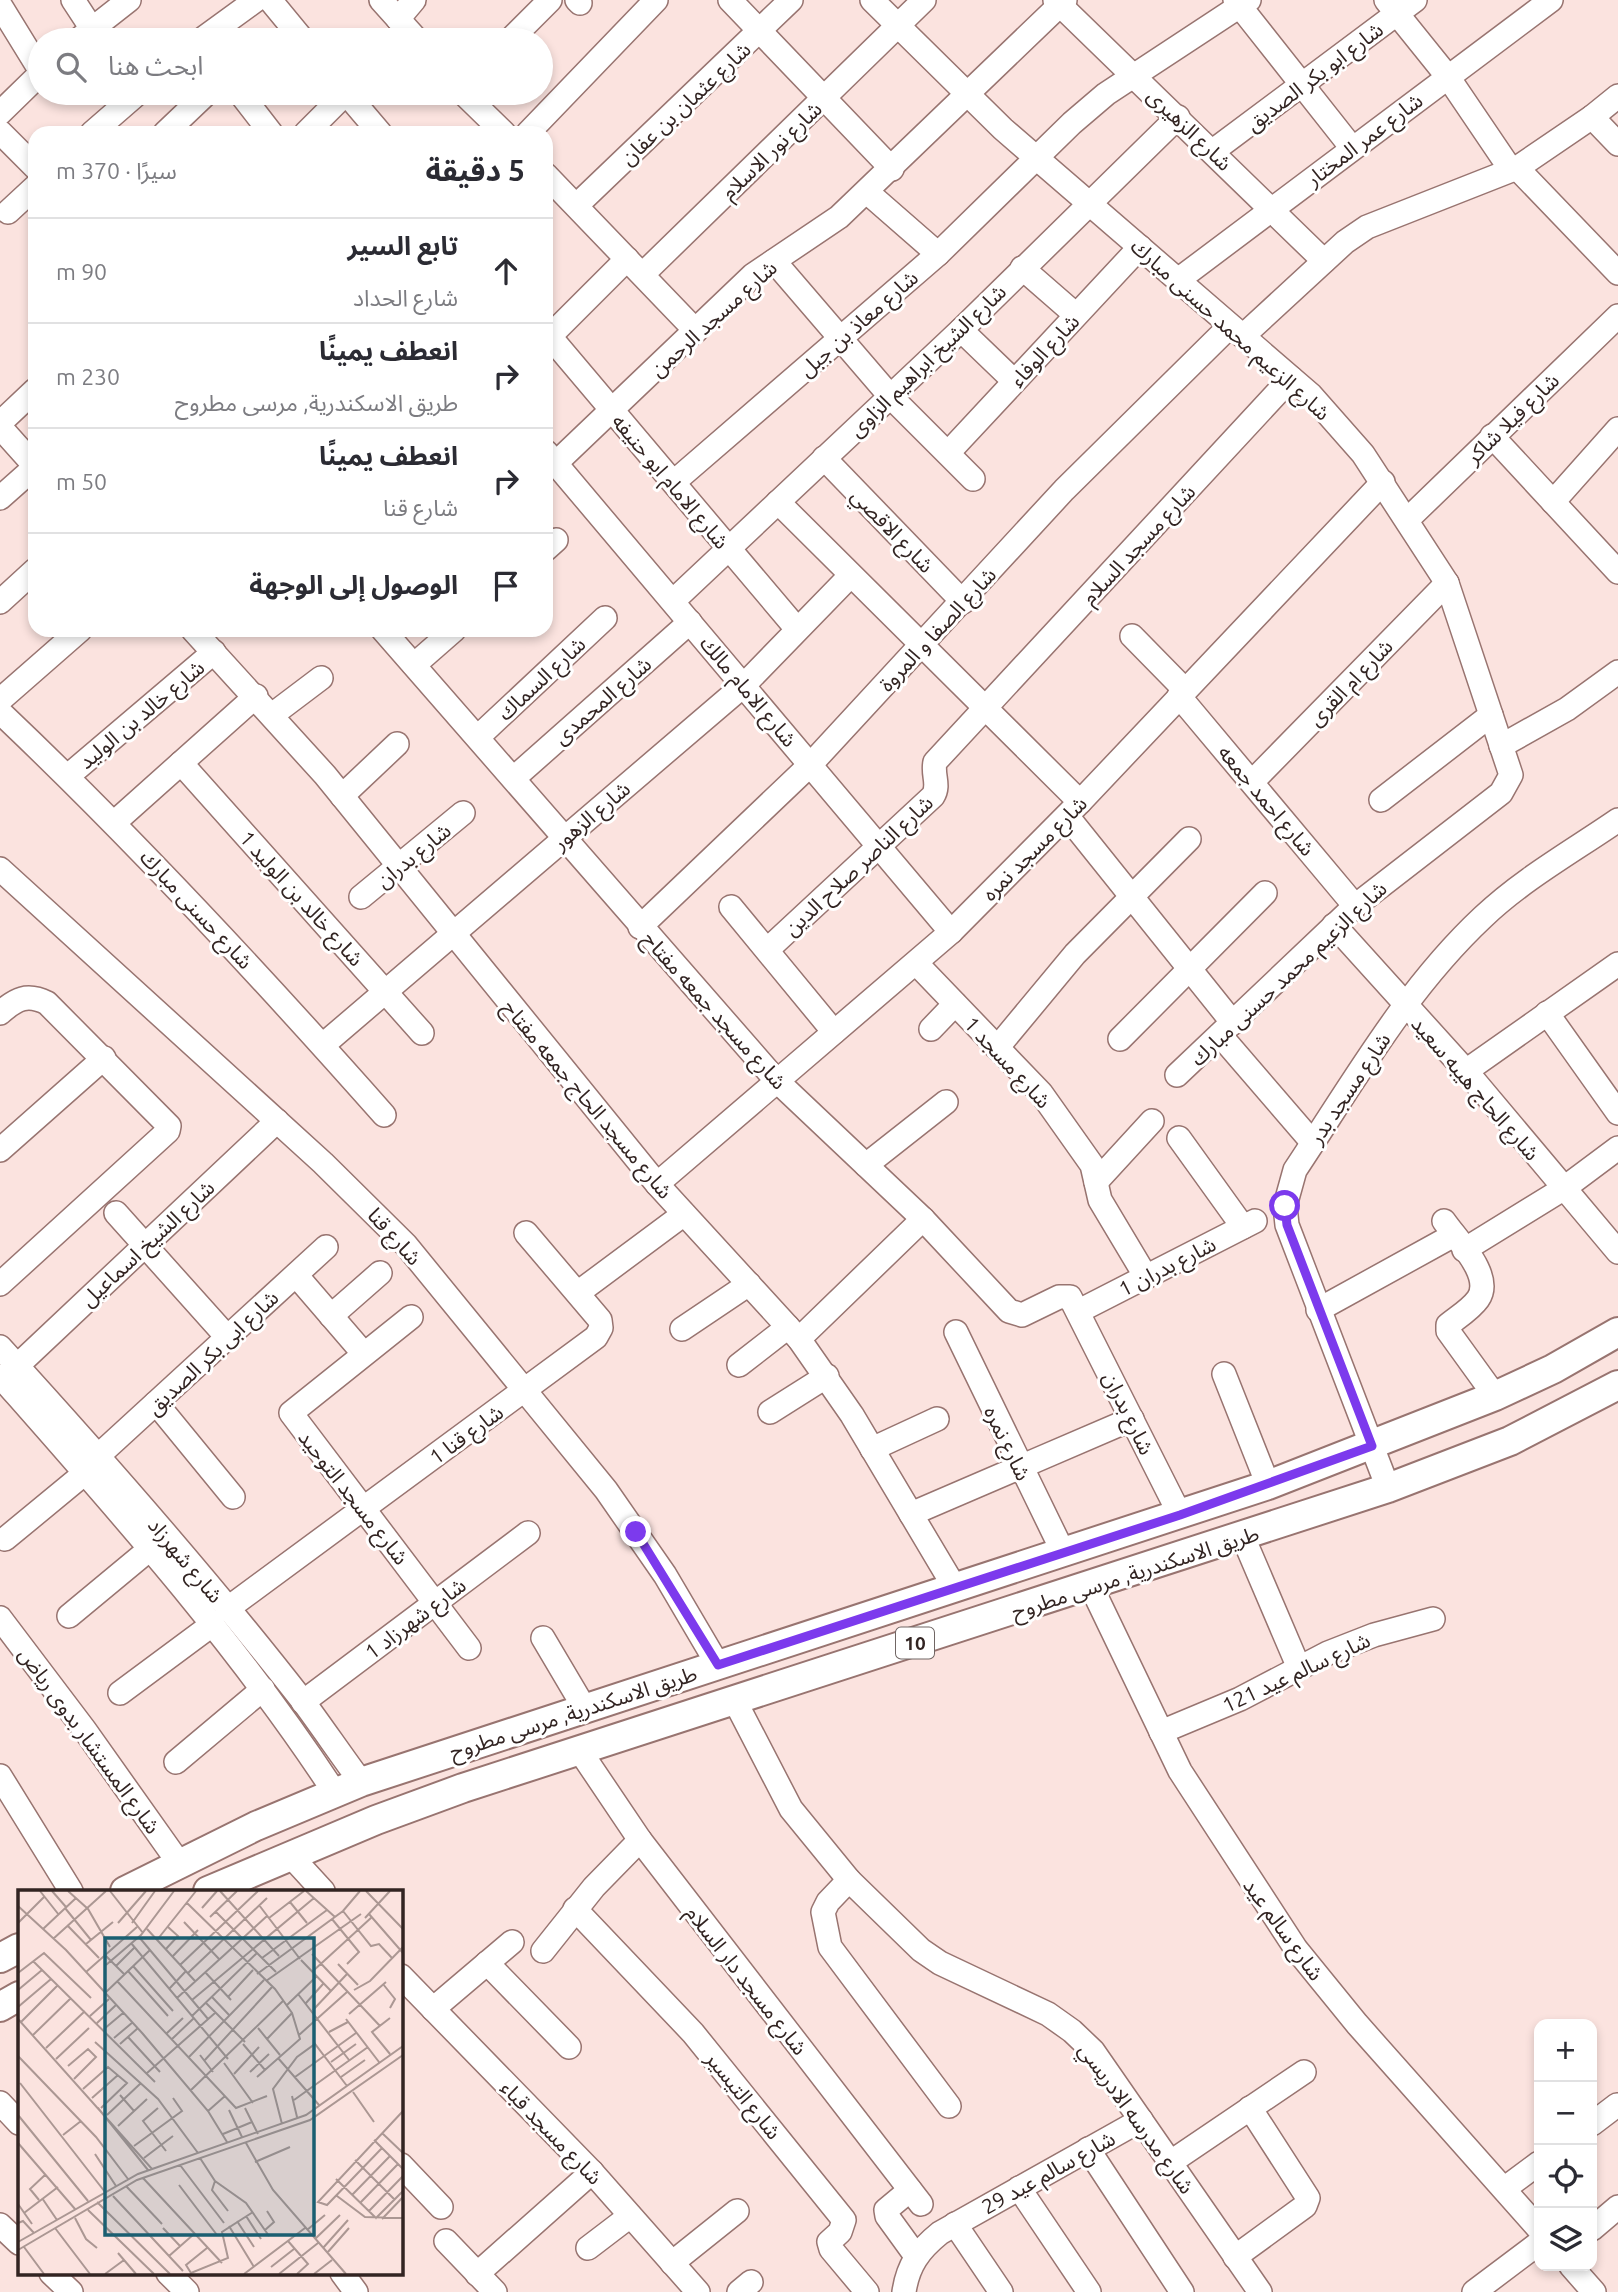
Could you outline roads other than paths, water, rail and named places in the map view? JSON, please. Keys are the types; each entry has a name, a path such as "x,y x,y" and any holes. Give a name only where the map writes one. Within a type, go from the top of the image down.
{"main road":[{"name":"طريق الاسكندرية, مرسى مطروح","path":"127,1890 179,1863 361,1782 1268,1485 1495,1396 1553,1369 1618,1332"},
{"name":"طريق الاسكندرية, مرسى مطروح","path":"210,1890 290,1855 463,1788 1388,1488 1510,1441 1618,1385"},
{"path":"0,1958 18,1949"},
{"path":"0,2007 18,1997"}],"street":[{"path":"73,0 83,28"},
{"path":"94,28 128,0"},
{"path":"218,28 256,0"},
{"path":"270,0 293,28"},
{"path":"381,0 406,28"},
{"path":"398,19 414,0"},
{"path":"522,28 550,0"},
{"path":"534,126 656,0"},
{"path":"730,0 892,169"},
{"name":"شارع عثمان بن عفان","path":"577,205 791,0"},
{"name":"شارع الزعيم محمد حسنى مبارك","path":"872,0 967,95 1037,158 1311,395 1383,482 1447,583 1511,775 1506,788 1354,906 1177,1076"},
{"name":"شارع نور الاسلام","path":"553,331 635,266 824,99 924,0"},
{"name":"شارع عمر المختار","path":"1178,280 1550,0"},
{"name":"شارع الزهيرى","path":"1060,2 1272,207 1324,261"},
{"name":"شارع مسجد الرحمن","path":"553,455 611,410 753,275 839,217 867,192 1060,2"},
{"path":"1241,2 1352,148"},
{"name":"شارع معاذ بن جبل","path":"674,482 938,254 1072,123 1134,75 1241,2"},
{"path":"1400,4 1514,169 1614,260"},
{"name":"شارع ابو بكر الصديق","path":"1213,151 1303,83 1400,4"},
{"path":"0,5 28,52"},
{"path":"0,113 28,84"},
{"name":"شارع الصفا و المروة","path":"640,927 811,764 1064,490 1236,331 1367,227 1514,169 1592,117 1618,96"},
{"path":"100,126 124,105"},
{"path":"172,126 194,105"},
{"path":"249,105 266,126"},
{"path":"313,126 334,105"},
{"path":"356,105 374,126"},
{"path":"476,105 497,126"},
{"name":"شارع الشيخ ابراهيم الزاوى","path":"673,601 961,330 1178,117"},
{"path":"1592,117 1618,144"},
{"path":"0,132 28,160"},
{"path":"553,182 696,331"},
{"path":"867,192 938,254"},
{"path":"8,212 28,193"},
{"name":"شارع الوفاء","path":"947,453 1140,247"},
{"path":"774,261 890,396 973,478"},
{"path":"1023,268 1076,315"},
{"name":"شارع فيلا شاكر","path":"1407,520 1618,316"},
{"path":"961,330 1014,381"},
{"name":"شارع الامام ابو حنيفه","path":"553,343 797,629"},
{"name":"شارع مسجد السلام","path":"986,710 1291,378"},
{"path":"28,397 0,425 28,459"},
{"path":"1553,502 1618,429"},
{"path":"1492,436 1553,502 1614,560"},
{"name":"شارع الاقصي","path":"824,458 963,602"},
{"name":"شارع الامام مالك","path":"553,459 951,932"},
{"path":"0,498 28,473"},
{"name":"شارع مسجد نمره","path":"657,1184 776,1080 917,964 951,932 1073,809 1383,482"},
{"path":"778,502 920,647 986,710 1073,809 1130,895 1189,969 1227,1029 1313,1143"},
{"path":"0,602 28,576"},
{"name":"شارع الزهور","path":"323,1045 744,685 850,576"},
{"name":"شارع ام القرى","path":"1253,781 1447,583"},
{"name":"شارع السماك","path":"478,737 605,618"},
{"name":"شارع المحمدى","path":"514,778 690,622"},
{"path":"1132,636 1182,693"},
{"path":"0,700 72,637"},
{"name":"شارع مسجد الحاج جمعه مفتاح","path":"200,637 256,696 342,796 657,1184 794,1333 827,1376 955,1588"},
{"name":"شارع مسجد جمعه مفتاح","path":"389,637 776,1080 923,1219 1015,1315 1022,1315 1065,1296 1070,1297 1079,1311"},
{"path":"414,665 446,637"},
{"name":"شارع خالد بن الوليد","path":"68,776 214,652"},
{"path":"1501,746 1567,709 1618,672"},
{"path":"272,715 321,678"},
{"name":"شارع احمد جمعه","path":"1182,693 1354,906"},
{"path":"114,822 256,696"},
{"name":"شارع الناصر صلاح الدين","path":"767,950 933,796 937,784 933,770 935,762 986,710"},
{"name":"شارع حسنى مبارك","path":"0,712 114,822 323,1045 384,1115"},
{"path":"1381,800 1491,715"},
{"path":"342,796 397,744"},
{"name":"شارع خالد بن الوليد 1","path":"181,762 422,1033"},
{"name":"شارع بدران","path":"361,897 399,869 463,813"},
{"name":"شارع مسجد بدر","path":"1388,1488 1287,1225 1285,1206 1295,1170 1404,1006 1482,917 1510,893 1618,820"},
{"path":"998,1048 1075,954 1130,895 1189,839"},
{"name":"شارع قنا","path":"0,869 277,1121 406,1245 636,1532 718,1665"},
{"path":"1120,1039 1265,893"},
{"path":"731,907 834,1032"},
{"name":"شارع الحاج هيبه سعيد","path":"1334,925 1404,1006 1466,1070 1618,1252"},
{"name":"شارع مسجد 1","path":"917,964 1041,1093 1092,1165 1100,1200 1146,1277"},
{"path":"1466,1070 1618,964"},
{"path":"0,1013 23,997 36,997 47,1003 168,1122 168,1131 0,1284"},
{"path":"931,1029 955,1004"},
{"path":"1547,1013 1618,1113"},
{"path":"0,1150 104,1058"},
{"path":"866,1165 946,1102"},
{"name":"شارع الشيخ اسماعيل","path":"9,1371 277,1121"},
{"path":"1096,1182 1152,1121"},
{"name":"شارع بدران 1","path":"1079,1311 1249,1224 1179,1139"},
{"path":"1318,1310 1454,1235 1563,1189 1618,1148"},
{"path":"116,1213 228,1338"},
{"path":"579,1292 684,1214"},
{"path":"739,1365 794,1333 923,1219"},
{"name":"شارع قنا 1","path":"120,1693 596,1337 600,1320 579,1292 526,1233"},
{"path":"1454,1235 1482,1279 1482,1290 1476,1301 1448,1325 1448,1331 1495,1396"},
{"name":"شارع ابى بكر الصديق","path":"5,1539 92,1465 326,1247"},
{"path":"331,1316 380,1273"},
{"path":"296,1275 364,1354"},
{"path":"682,1329 749,1284"},
{"name":"شارع بدران","path":"1079,1311 1180,1515"},
{"name":"شارع مسجد التوحيد","path":"411,1317 291,1413 469,1648"},
{"name":"شارع نمره","path":"956,1332 1063,1552"},
{"name":"شارع شهرزاد","path":"0,1347 9,1371 220,1616 263,1689 293,1728 335,1793"},
{"path":"1224,1374 1268,1485"},
{"path":"770,1412 827,1376"},
{"path":"156,1403 233,1497"},
{"path":"872,1448 937,1419"},
{"path":"911,1514 1132,1419"},
{"name":"شارع شهرزاد","path":"92,1465 150,1548 303,1702 361,1782"},
{"name":"شارع شهرزاد 1","path":"303,1702 528,1533"},
{"path":"1243,1537 1299,1668"},
{"path":"69,1616 150,1548"},
{"name":"شارع سالم عيد","path":"1091,1586 1180,1771 1241,1868 1296,1948 1357,2024 1534,2223"},
{"name":"شارع المستشار بدوى رياض","path":"0,1618 76,1718 179,1863"},
{"name":"شارع سالم عيد 121","path":"1161,1732 1240,1699 1299,1668 1374,1635 1433,1619"},
{"path":"542,1637 585,1709"},
{"path":"176,1762 263,1689"},
{"name":"شارع مدرسه الادريسي","path":"735,1701 791,1809 849,1880 921,1950 940,1963 1048,2014 1072,2031 1093,2051 1260,2292"},
{"name":"شارع مسجد دار السلام","path":"580,1751 640,1840 916,2197 890,2206 887,2216 916,2256"},
{"path":"0,1776 70,1890"},
{"path":"543,1951 575,1909 640,1840"},
{"path":"290,1855 322,1890"},
{"path":"849,1880 828,1902 824,1912 830,1947 950,2106"},
{"name":"شارع التيسير","path":"575,1909 694,2033 844,2220 840,2232 829,2242 831,2249 867,2292"},
{"path":"433,2008 512,1942"},
{"path":"487,1963 569,2048"},
{"name":"شارع مسجد قباء","path":"402,1981 433,2008 592,2172 672,2263 690,2289"},
{"path":"1171,2162 1304,2071"},
{"path":"0,2103 18,2122"},
{"path":"1597,2120 1617,2105"},
{"path":"1235,2257 1305,2206 1308,2198 1250,2108"},
{"name":"شارع سالم عيد 29","path":"916,2256 920,2249 955,2224 1141,2120"},
{"path":"1088,2149 1182,2292"},
{"path":"402,2166 441,2207"},
{"path":"1504,2189 1534,2167"},
{"path":"477,2274 592,2172"},
{"path":"1019,2188 1089,2292"},
{"path":"1597,2226 1618,2207"},
{"path":"672,2263 737,2211"},
{"path":"588,2248 631,2216"},
{"path":"955,2224 1000,2292"},
{"path":"0,2225 18,2243"},
{"path":"446,2241 495,2292"},
{"path":"1474,2292 1534,2248"},
{"path":"904,2292 907,2271 916,2256"},
{"path":"1575,2271 1594,2292"},
{"path":"52,2274 71,2292"},
{"path":"169,2274 187,2292"},
{"path":"343,2274 356,2292"}]}
